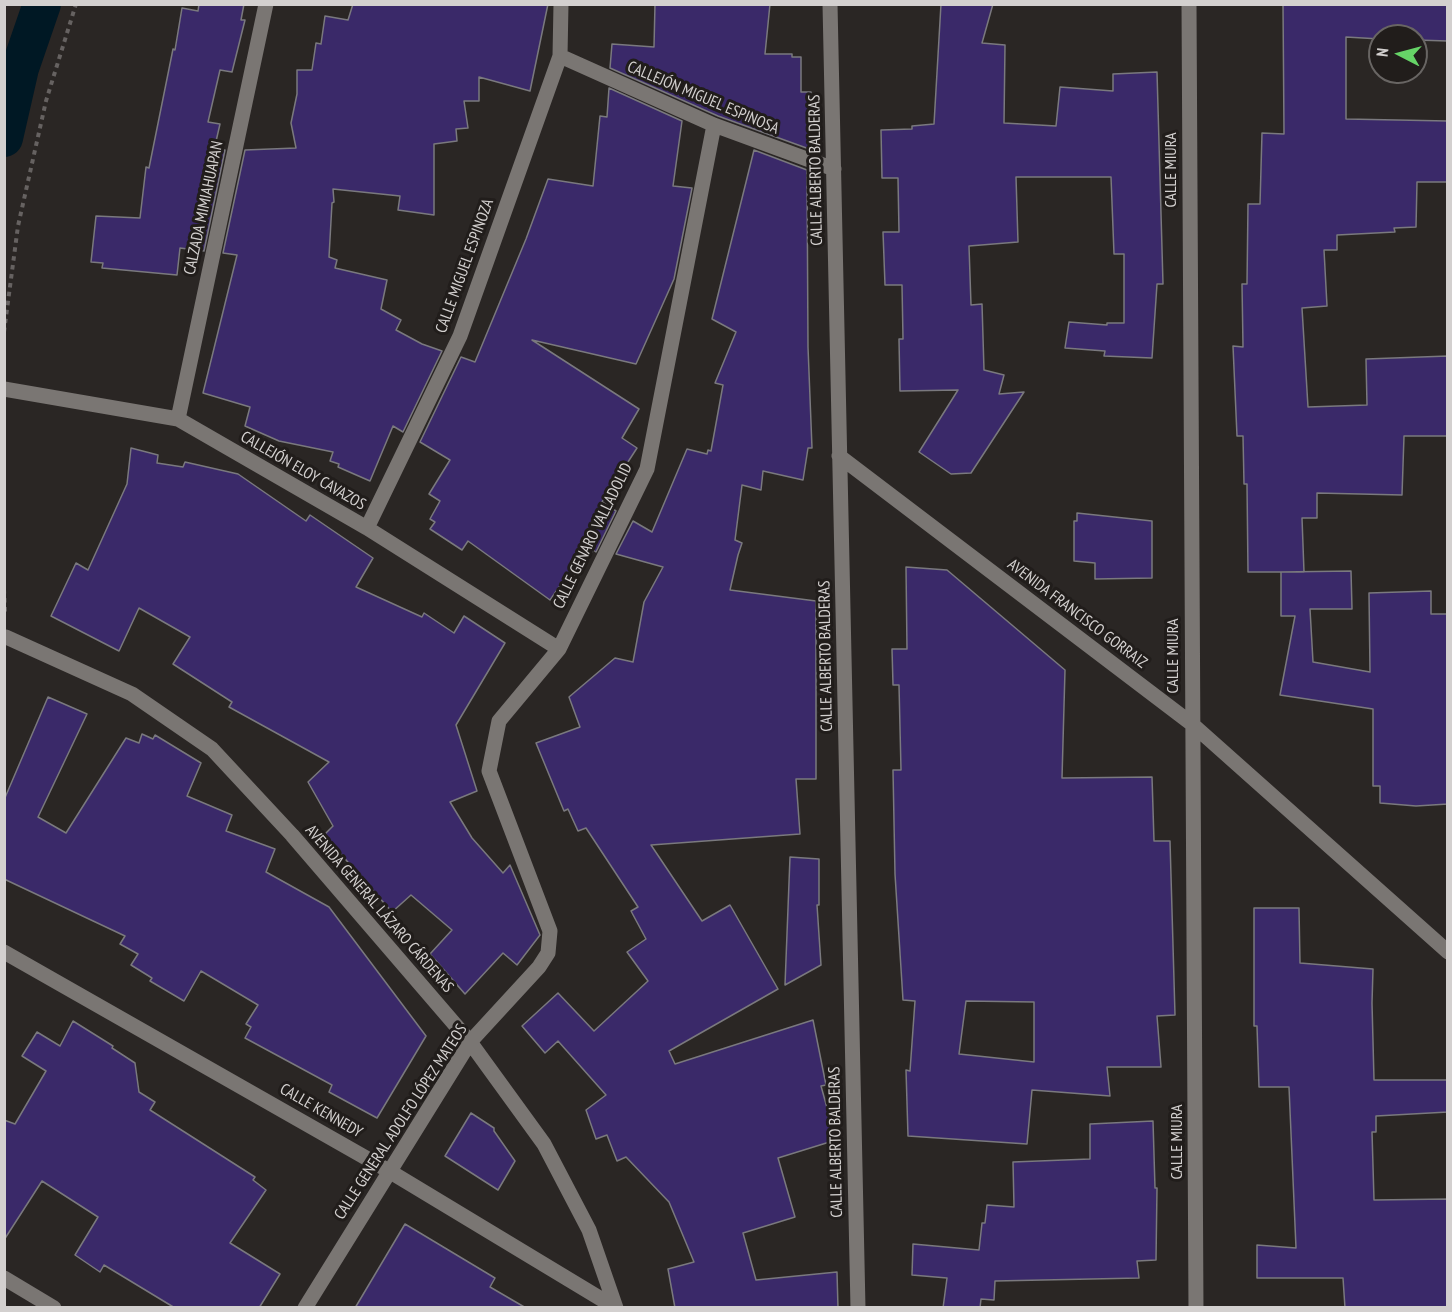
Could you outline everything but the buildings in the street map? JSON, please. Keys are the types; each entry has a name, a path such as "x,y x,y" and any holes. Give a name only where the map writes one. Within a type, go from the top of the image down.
{"street":[{"name":"CALZADA MIMIAHUAPAN","path":"178,419 266,4"},
{"name":"CALLE MIGUEL ESPINOZA","path":"367,528 460,336 560,56 561,4"},
{"name":"CALLE ALBERTO BALDERAS","path":"830,4 858,1308"},
{"name":"CALLE MIURA","path":"1189,4 1191,724 1196,1308"},
{"name":"CALLEJÓN MIGUEL ESPINOSA","path":"560,56 714,125 834,168"},
{"name":"CALLE GENARO VALLADOLID","path":"550,931 489,771 499,721 558,649 647,469 714,125"},
{"name":"CALLEJÓN ELOY CAVAZOS","path":"4,389 178,419 367,528 558,649"},
{"name":"AVENIDA FRANCISCO GORRAIZ","path":"839,456 1191,724 1448,952"},
{"name":"AVENIDA GENERAL LÁZARO CÁRDENAS","path":"6,637 132,694 212,749 292,835 471,1042 544,1144 589,1230 616,1308"},
{"name":"CALLE GENERAL ADOLFO LÓPEZ MATEOS","path":"304,1308 471,1042 549,953 550,931"},
{"name":"CALLE KENNEDY","path":"4,952 389,1171 616,1308"},
{"path":"4,1278 54,1308"}],"path":[{"path":"4,332 18,226 46,101 76,4"}],"waterway":[{"path":"4,138 20,68 42,4"}]}
